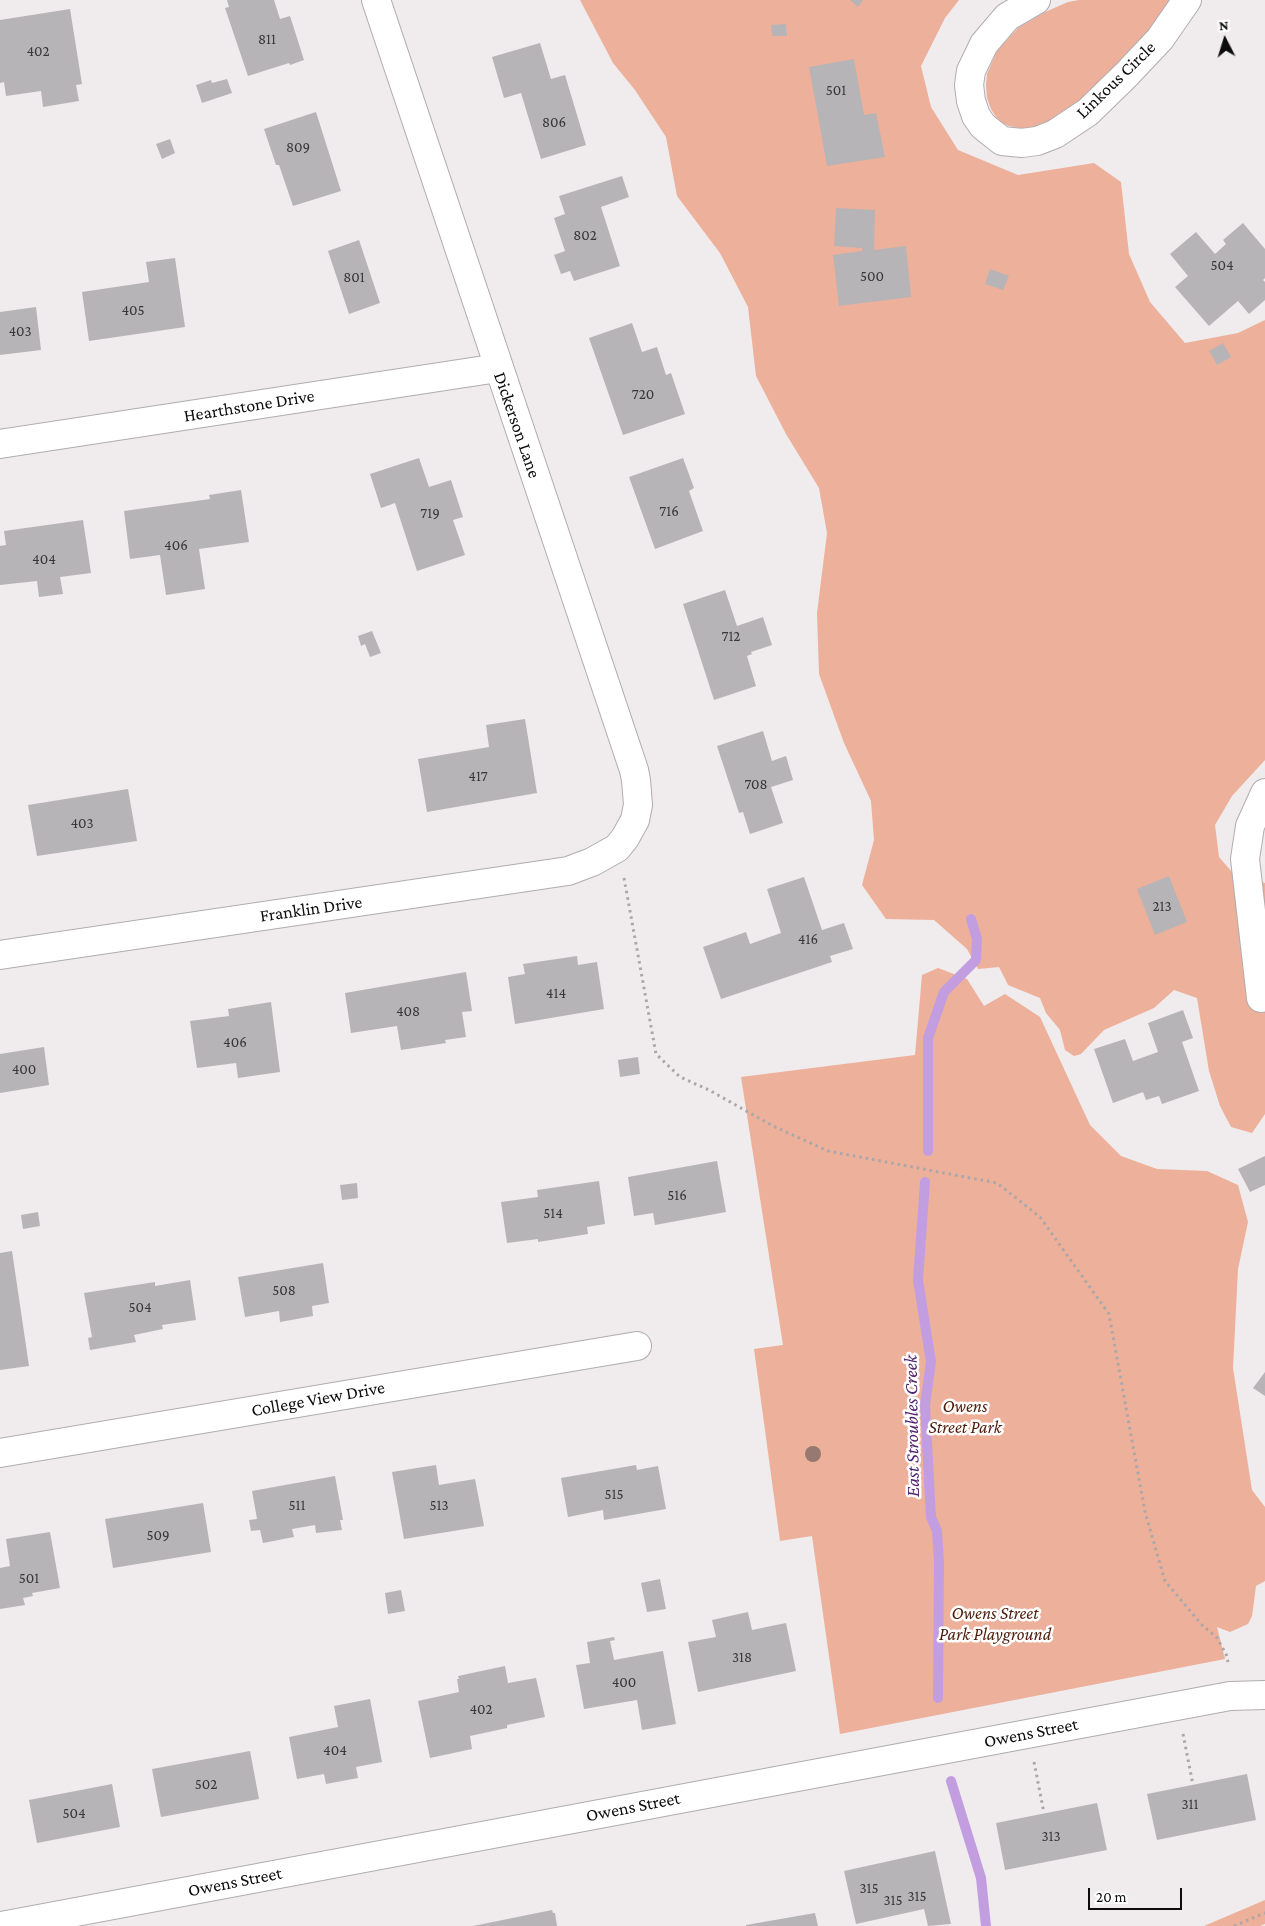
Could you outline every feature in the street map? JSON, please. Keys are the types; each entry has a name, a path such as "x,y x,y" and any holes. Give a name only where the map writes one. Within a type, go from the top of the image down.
{"street":[{"name":"Dickerson Lane","path":"376,0 636,780 638,805 635,820 617,848"},
{"name":"Linkous Circle","path":"1036,0 1007,17 984,44 971,71 969,85 971,102 976,116 982,126 1002,141 1022,143 1038,141 1055,134 1088,112 1160,39 1188,0"},
{"name":"Hearthstone Drive","path":"0,444 498,368"},
{"path":"1261,998 1245,859 1250,826 1265,792"},
{"name":"Franklin Drive","path":"0,955 568,871 592,862 617,848"},
{"name":"College View Drive","path":"0,1453 637,1346"},
{"name":"Owens Street","path":"1,1926 1230,1696 1264,1693"}],"path":[{"path":"617,848 625,880 656,1054 680,1077 709,1090 773,1126 828,1151 997,1183 1040,1216 1109,1314 1145,1512 1165,1581 1202,1625 1217,1638 1226,1654 1228,1662"},
{"path":"1182,1727 1193,1785"},
{"path":"1033,1756 1044,1813"},
{"path":"1234,1926 1265,1913"}],"green space":[{"path":"580,0 959,0 945,18 921,66 931,107 958,150 1018,175 1094,163 1121,182 1129,254 1150,302 1185,343 1238,333 1265,320 1265,760 1232,796 1215,825 1219,857 1232,872 1265,883 1265,1114 1252,1133 1231,1127 1220,1106 1209,1071 1197,998 1174,990 1154,1008 1104,1030 1081,1054 1074,1056 1065,1050 1060,1030 1046,1013 1040,998 1008,985 999,967 978,969 967,949 934,920 886,919 862,885 874,840 871,801 844,743 819,674 817,613 827,533 819,488 786,434 756,376 748,307 720,253 677,196 666,137 635,90 613,63"},
{"path":"1079,0 1175,0 1118,65 1080,101 1051,122 1024,129 1002,123 991,109 987,98 986,85 987,74 997,51 1018,28 1045,12 1068,2"},
{"name":"Owens Street Park","path":"938,968 967,979 984,1006 1005,994 1040,1017 1090,1125 1121,1156 1157,1169 1207,1171 1238,1185 1248,1222 1238,1269 1233,1368 1252,1490 1265,1507 1265,1581 1256,1586 1252,1616 1248,1624 1230,1632 1217,1627 1225,1659 840,1734 812,1536 780,1541 754,1349 783,1345 741,1077 915,1055 922,975"},
{"path":"1265,1900 1265,1924 1260,1926 1204,1926"}],"building":[{"path":"227,0 274,0 280,19 290,16 304,60 248,76 225,8 229,7"},
{"path":"850,0 863,0 858,7"},
{"path":"70,9 82,84 76,85 79,101 43,107 41,91 6,96 4,82 0,83 0,20"},
{"path":"786,24 787,36 772,36 771,25"},
{"path":"540,43 551,79 565,75 586,145 541,159 521,93 504,98 492,57"},
{"path":"854,59 864,115 876,113 885,157 827,166 809,67"},
{"path":"227,79 232,93 202,103 196,85 211,80 212,83"},
{"path":"316,112 341,191 293,206 264,129"},
{"path":"170,139 175,153 162,159 156,144"},
{"path":"622,176 629,197 601,207 620,266 574,281 570,271 561,274 554,255 565,251 554,218 565,214 559,196"},
{"path":"836,208 875,210 874,250 906,246 911,297 839,306 833,255 862,251 862,248 834,246"},
{"path":"1243,223 1265,249 1265,278 1263,280 1265,282 1265,300 1249,314 1238,301 1209,326 1175,287 1188,276 1170,254 1196,232 1215,254 1226,244 1223,240"},
{"path":"359,240 380,303 349,314 328,251"},
{"path":"175,258 185,327 89,341 82,292 149,282 146,262"},
{"path":"990,269 1009,276 1003,290 985,284"},
{"path":"36,307 41,350 0,355 0,312"},
{"path":"632,323 642,352 657,347 666,375 671,373 685,414 623,435 589,338"},
{"path":"1223,343 1231,357 1217,365 1209,351"},
{"path":"419,458 429,487 451,480 463,517 453,520 465,555 417,571 395,503 381,508 370,474"},
{"path":"683,458 694,488 689,491 703,531 655,549 629,477"},
{"path":"241,490 249,542 199,549 205,589 166,595 160,555 130,559 124,511 210,499 209,495"},
{"path":"83,520 91,573 60,577 63,594 39,597 37,581 0,585 0,546 6,545 4,531"},
{"path":"725,590 737,626 763,617 772,645 751,652 752,654 747,656 756,686 714,700 683,604"},
{"path":"372,631 381,653 370,657 365,644 361,646 358,636"},
{"path":"525,719 537,793 427,812 418,759 489,747 486,725"},
{"path":"763,731 772,761 786,756 793,780 771,787 783,823 750,834 743,812 739,813 717,746"},
{"path":"128,789 137,841 37,856 28,805"},
{"path":"1169,876 1187,922 1155,935 1137,889"},
{"path":"804,877 822,930 844,923 853,949 830,956 832,962 721,999 703,947 746,932 750,944 781,933 767,889"},
{"path":"577,956 578,965 597,962 604,1009 515,1024 508,977 525,974 523,964"},
{"path":"466,972 472,1011 462,1012 466,1037 445,1040 446,1043 401,1050 397,1026 351,1033 345,993"},
{"path":"271,1002 280,1072 238,1078 236,1063 197,1068 190,1021 229,1016 228,1009"},
{"path":"1183,1010 1193,1038 1182,1042 1199,1091 1162,1104 1159,1096 1146,1100 1143,1092 1113,1103 1094,1049 1125,1039 1133,1061 1158,1052 1148,1023"},
{"path":"44,1047 49,1085 0,1093 0,1054"},
{"path":"638,1057 640,1074 620,1077 618,1060"},
{"path":"1265,1156 1265,1185 1250,1192 1238,1169"},
{"path":"717,1161 726,1212 655,1225 653,1213 634,1216 628,1177"},
{"path":"599,1181 605,1224 587,1227 588,1234 538,1242 538,1239 507,1243 501,1202 538,1197 537,1190"},
{"path":"357,1183 358,1198 342,1200 340,1185"},
{"path":"38,1212 40,1226 23,1229 21,1215"},
{"path":"12,1251 29,1366 0,1370 0,1253"},
{"path":"323,1263 329,1303 312,1306 313,1316 280,1322 279,1311 245,1317 238,1277"},
{"path":"190,1280 196,1320 162,1325 163,1329 134,1335 136,1342 90,1350 88,1338 92,1337 84,1293 155,1282 155,1286"},
{"path":"1265,1372 1265,1396 1253,1388"},
{"path":"436,1465 439,1485 475,1479 484,1526 404,1539 392,1472"},
{"path":"636,1465 637,1470 658,1466 666,1509 604,1520 603,1510 568,1517 561,1478"},
{"path":"335,1476 343,1520 340,1520 342,1530 316,1533 315,1525 292,1529 294,1537 263,1543 260,1530 251,1531 249,1520 257,1519 252,1491"},
{"path":"203,1503 211,1552 113,1568 105,1519"},
{"path":"50,1532 60,1588 32,1593 33,1596 23,1598 25,1605 0,1609 0,1568 10,1566 6,1539"},
{"path":"660,1579 666,1609 647,1612 641,1583"},
{"path":"401,1590 405,1611 388,1614 385,1593"},
{"path":"748,1612 752,1630 786,1623 796,1671 698,1692 688,1642 716,1637 712,1620"},
{"path":"614,1637 615,1640 610,1641 614,1660 663,1651 676,1724 642,1730 637,1700 584,1709 576,1665 590,1663 587,1642"},
{"path":"505,1666 508,1683 536,1678 545,1717 507,1725 507,1728 470,1736 472,1749 430,1758 418,1701 459,1692 458,1676"},
{"path":"370,1699 382,1762 356,1767 358,1778 326,1784 324,1774 297,1779 289,1737 338,1727 334,1706"},
{"path":"250,1751 259,1799 161,1817 152,1769"},
{"path":"1247,1774 1256,1820 1157,1840 1147,1794"},
{"path":"112,1784 120,1827 37,1843 29,1800"},
{"path":"1097,1803 1107,1850 1005,1870 996,1823"},
{"path":"935,1851 951,1924 928,1926 924,1909 856,1924 844,1871"},
{"path":"552,1910 555,1913 557,1926 473,1926"},
{"path":"815,1913 818,1926 746,1926 746,1925"}],"waterway":[{"name":"East Stroubles Creek","path":"928,1151 928,1038 944,992 976,960 977,939 971,919"},
{"name":"East Stroubles Creek","path":"925,1182 918,1280 931,1362 925,1405 931,1517 937,1531 939,1561 938,1698"},
{"name":"East Stroubles Creek","path":"951,1781 981,1878 986,1926"}],"park label":[{"name":"Owens Street Park Playground","path":"995,1624"}]}
